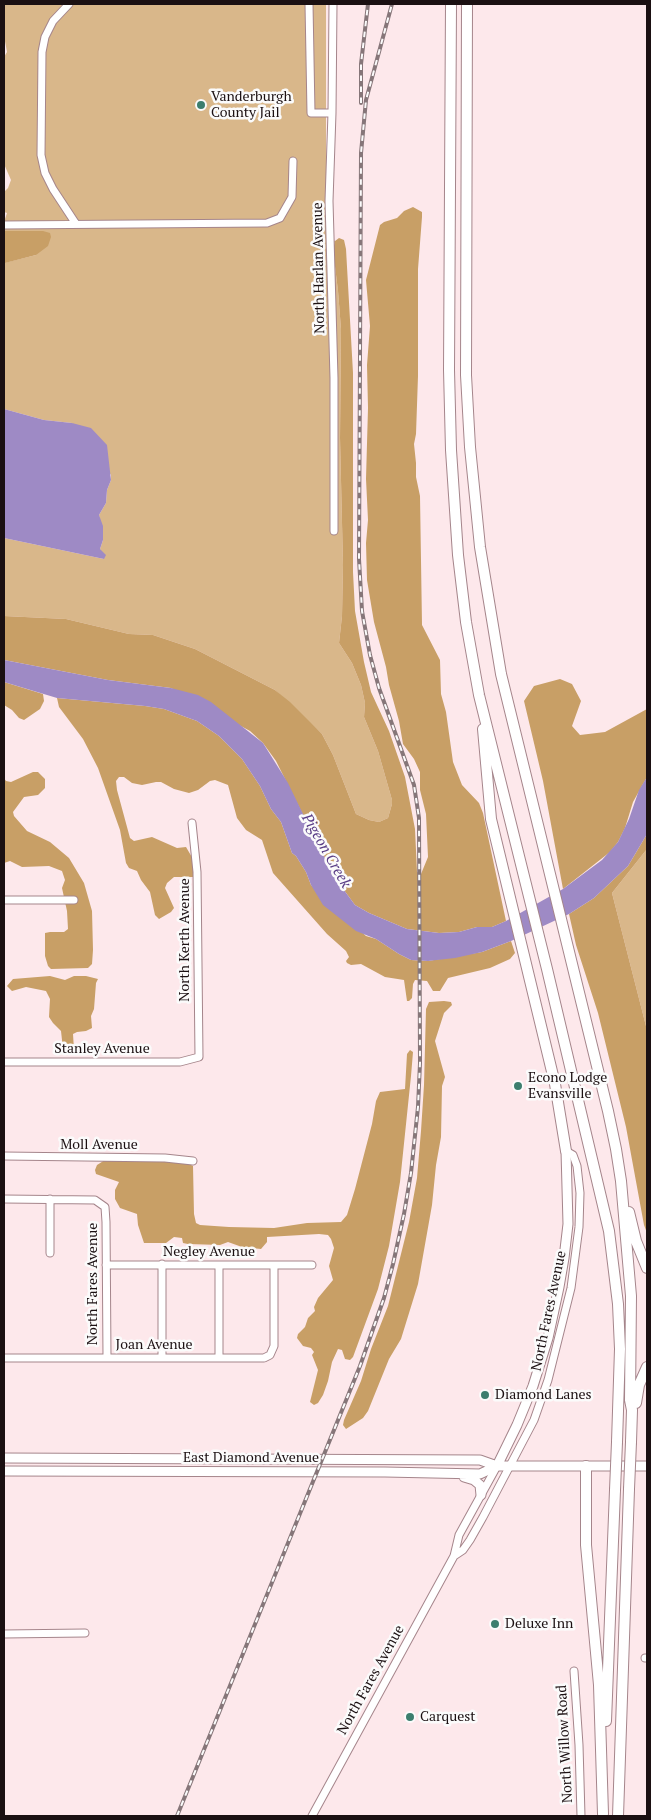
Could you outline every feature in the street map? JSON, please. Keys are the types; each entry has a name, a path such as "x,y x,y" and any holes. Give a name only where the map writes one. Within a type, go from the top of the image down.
{"highway":[{"path":"451,4 448,370 458,556 466,622 479,695 526,882 609,1231 619,1313 620,1349 617,1442 602,1815"},
{"path":"467,4 466,337 468,411 480,547 500,664 608,1111 621,1182 636,1241 647,1268"},
{"path":"479,695 492,819 508,893 555,1084 566,1151"},
{"path":"618,1816 632,1410 630,1400 631,1296 621,1182"},
{"path":"632,1410 637,1400 639,1385 647,1367"},
{"path":"586,1466 586,1545 599,1685 602,1815"}],"main road":[{"name":"North Fares Avenue","path":"497,1466 533,1386 548,1338 559,1287 568,1224 566,1151"},
{"name":"East Diamond Avenue","path":"4,1458 480,1460 497,1466 647,1466"},
{"name":"East Diamond Avenue","path":"4,1471 480,1474 497,1466"},
{"path":"456,1474 478,1483 481,1487 481,1495"}],"street":[{"path":"69,4 53,21 45,37 42,52 41,155 45,173 53,189 76,224"},
{"path":"309,4 311,113 332,113"},
{"name":"North Harlan Avenue","path":"333,4 329,201 334,378 334,532"},
{"path":"4,226 267,223 280,218 292,197 293,161"},
{"name":"North Kerth Avenue","path":"192,823 197,872 199,1057"},
{"path":"4,900 74,900"},
{"name":"Stanley Avenue","path":"4,1062 180,1062 199,1057"},
{"name":"North Fares Avenue","path":"454,1556 463,1550 470,1540 510,1466 534,1420 548,1380 573,1279 578,1237 580,1193 574,1158 571,1153 566,1151"},
{"name":"Moll Avenue","path":"4,1156 165,1158 193,1161"},
{"path":"4,1199 50,1200 50,1253"},
{"name":"North Fares Avenue","path":"50,1200 95,1200 105,1207 107,1358"},
{"path":"162,1264 162,1357"},
{"name":"Negley Avenue","path":"106,1265 312,1265"},
{"path":"219,1265 219,1358"},
{"name":"Joan Avenue","path":"4,1358 264,1358 272,1352 274,1346 274,1265"},
{"name":"North Fares Avenue","path":"312,1816 454,1556 459,1535 497,1466"},
{"path":"4,1634 85,1633"},
{"name":"North Willow Road","path":"574,1671 581,1816"}],"shaded area":[{"path":"4,4 326,4 326,237 335,241 333,250 341,329 340,438 343,565 342,616 339,643 352,663 361,685 365,703 364,717 378,751 392,800 388,818 379,822 356,814 333,755 322,734 275,690 195,649 153,635 129,634 66,619 4,616 4,538 104,559 100,549 103,540 99,515 106,503 111,475 72,423 44,420 4,409 4,263 36,255 43,231 4,231 7,213 4,212 4,192 11,180 4,164 4,57 7,52 4,36"},
{"path":"413,207 422,212 418,269 418,376 414,444 416,477 420,496 422,625 440,660 441,694 446,712 453,762 462,785 479,803 483,813 506,921 492,927 477,927 459,932 439,933 407,929 355,905 338,882 276,761 263,743 250,731 171,688 108,680 4,660 4,616 66,619 129,634 153,635 195,649 275,690 290,702 322,734 333,755 356,814 379,822 388,818 392,800 378,751 364,717 365,703 361,685 352,663 339,643 342,616 343,565 340,438 341,329 333,250 335,241 339,238 344,240 353,373 353,572 355,611 371,692 389,731 405,777 415,829 417,872 421,874 428,857 426,814 420,790 420,772 414,759 403,744 374,622 367,580 366,543 368,520 366,479 367,365 370,326 366,280 380,225 397,218 404,211"},
{"path":"4,231 43,231 50,233 51,237 48,246 36,255 5,263"},
{"path":"4,409 44,420 72,423 91,428 107,445 111,480 107,490 106,503 99,515 103,526 103,540 100,549 106,555 104,559 4,538"},
{"path":"4,660 108,680 171,688 198,695 211,702 263,743 288,783 338,882 355,905 407,929 439,933 459,932 477,927 492,927 563,889 602,860 618,842 629,819 639,790 647,777 647,834 628,866 594,898 569,914 511,941 482,952 455,958 428,961 411,960 376,939 356,931 323,905 311,885 306,872 292,853 281,822 271,809 260,786 242,759 219,736 197,721 164,709 57,698 4,682"},
{"path":"560,679 572,684 581,701 572,726 580,735 605,732 647,709 647,777 633,802 625,828 610,852 563,889 543,781 524,701 534,686"},
{"path":"4,682 43,694 44,701 40,709 24,720 19,718 4,705"},
{"path":"57,698 164,709 197,721 219,736 242,759 260,786 271,809 281,822 292,853 306,872 311,885 366,936 376,939 411,960 428,961 482,952 511,941 515,953 510,959 490,968 448,978 440,991 433,991 427,981 415,980 412,998 407,1001 404,980 385,977 361,964 351,965 347,963 346,961 349,957 346,951 327,934 273,873 262,840 246,830 237,818 228,785 215,780 210,781 198,790 189,793 174,789 161,782 142,785 132,783 124,777 119,777 116,781 117,790 130,838 134,841 152,837 177,848 186,847 193,859 194,877 174,877 167,883 165,888 174,908 159,919 155,915 150,892 137,871 129,868 126,863 120,830 98,768 83,739 59,707"},
{"path":"33,772 38,772 45,779 45,788 38,795 24,797 13,812 14,816 27,831 50,842 69,858 84,883 92,911 93,950 92,964 88,968 51,969 45,956 45,933 64,932 68,929 67,911 62,888 65,880 62,871 49,866 22,867 10,861 4,863 4,778 6,781 11,782"},
{"path":"647,834 647,849 612,893 647,1030 647,1233 626,1127 598,1013 576,945 569,914 594,898 628,866"},
{"path":"647,849 647,1030 612,893"},
{"path":"50,976 65,980 74,976 98,979 94,1009 91,1016 92,1028 73,1034 74,1050 72,1051 63,1049 61,1031 49,1017 50,999 46,991 26,987 12,991 7,986 13,979"},
{"path":"429,1002 451,1002 452,1005 444,1013 435,1041 445,1077 442,1086 441,1137 432,1205 418,1284 401,1339 389,1359 368,1411 363,1418 346,1429 343,1425 344,1420 361,1381 388,1306 409,1222 417,1178 421,1131 426,1009"},
{"path":"410,1050 413,1052 400,1182 389,1246 378,1289 353,1357 350,1360 345,1359 342,1350 338,1349 332,1362 323,1395 318,1403 314,1405 310,1402 318,1370 312,1355 314,1352 311,1348 303,1346 297,1338 298,1334 305,1327 308,1318 315,1311 314,1307 318,1298 333,1280 329,1266 334,1248 328,1235 267,1237 267,1242 261,1249 242,1247 228,1242 220,1245 188,1244 183,1243 182,1238 174,1237 166,1243 144,1243 138,1225 137,1214 120,1208 115,1199 115,1190 119,1182 96,1174 95,1170 97,1165 105,1160 175,1160 193,1166 194,1214 196,1223 200,1225 274,1228 307,1223 341,1222 347,1215 355,1189 376,1101 380,1092 405,1089 407,1054"}],"railway":[{"path":"361,103 361,64 368,4"},
{"path":"177,1816 360,1366 384,1298 393,1264 411,1173 418,1107 420,1063 419,818 414,785 379,688 370,655 362,611 359,559 361,153 366,100 392,4"}],"place":[{"name":"Vanderburgh County Jail","path":"201,105"},
{"name":"Econo Lodge Evansville","path":"518,1086"},
{"name":"Diamond Lanes","path":"485,1395"},
{"name":"Deluxe Inn","path":"495,1624"},
{"name":"Carquest","path":"410,1717"}],"water label":[{"name":"Pigeon Creek","path":"326,851"}]}
